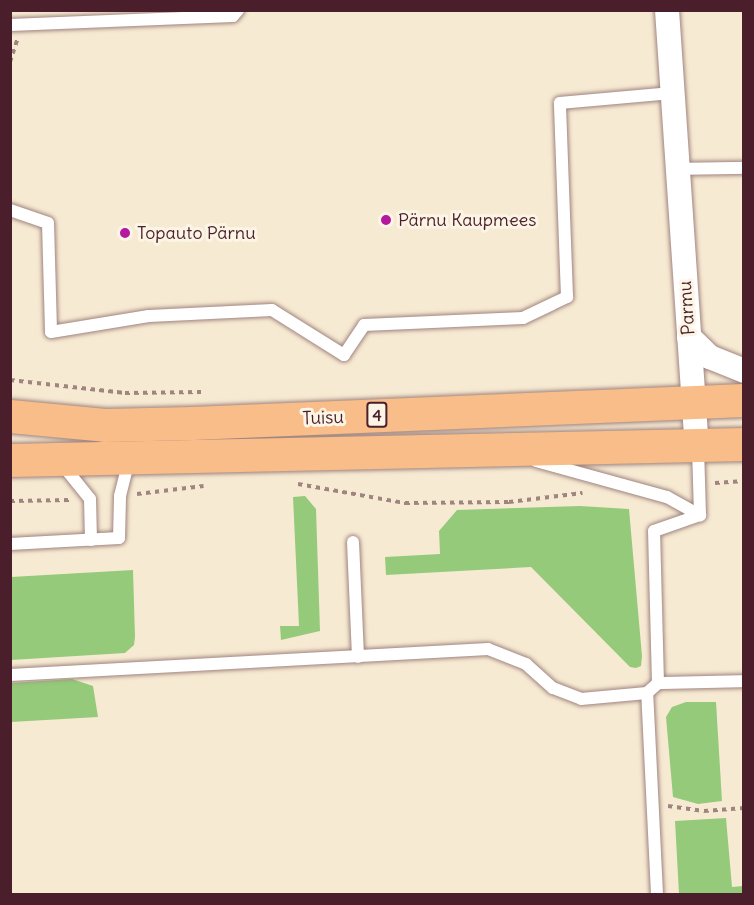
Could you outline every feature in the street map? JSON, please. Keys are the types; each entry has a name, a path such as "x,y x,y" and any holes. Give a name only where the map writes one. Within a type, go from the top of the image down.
{"highway":[{"name":"Tuisu","path":"10,416 105,425 744,400"},
{"name":"Tuisu","path":"10,460 500,452 744,444"}],"street":[{"name":"Parmu","path":"667,10 698,446"},
{"path":"689,337 710,357 744,371"}],"lane":[{"path":"45,21 61,10"},
{"path":"10,25 45,21 233,16 238,10"},
{"path":"10,210 48,223 51,332 149,316 272,310 344,355 364,325 522,318 567,297 560,103 672,93"},
{"path":"677,169 744,168"},
{"path":"698,446 700,515"},
{"path":"500,452 667,496 700,515"},
{"path":"10,544 119,538 120,496 130,458"},
{"path":"58,459 90,499 91,540"},
{"path":"658,683 654,531 700,515"},
{"path":"353,542 358,657"},
{"path":"10,675 488,650 526,664 553,688 581,699 647,693 658,683 744,681"},
{"path":"647,693 657,894"}],"path":[{"path":"10,380 125,393 203,392"},
{"path":"699,483 744,482"},
{"path":"285,483 320,485 405,503 509,502 589,492"},
{"path":"120,496 207,485"},
{"path":"10,501 90,499"},
{"path":"652,804 704,811 744,808"}],"green space":[{"path":"305,496 316,509 320,631 281,640 280,626 299,626 293,497"},
{"path":"580,506 629,509 642,656 641,666 636,668 630,667 531,567 386,575 385,557 440,554 439,531 457,510"},
{"path":"133,570 135,637 134,645 125,653 11,660 11,577"},
{"path":"72,679 93,686 98,717 11,722 11,683"},
{"path":"686,702 716,702 722,801 698,804 673,797 666,717 672,707"},
{"path":"726,818 732,887 743,886 743,894 679,894 675,821"}],"place":[{"name":"Pärnu Kaupmees","path":"386,220"},
{"name":"Topauto Pärnu","path":"125,233"}]}
